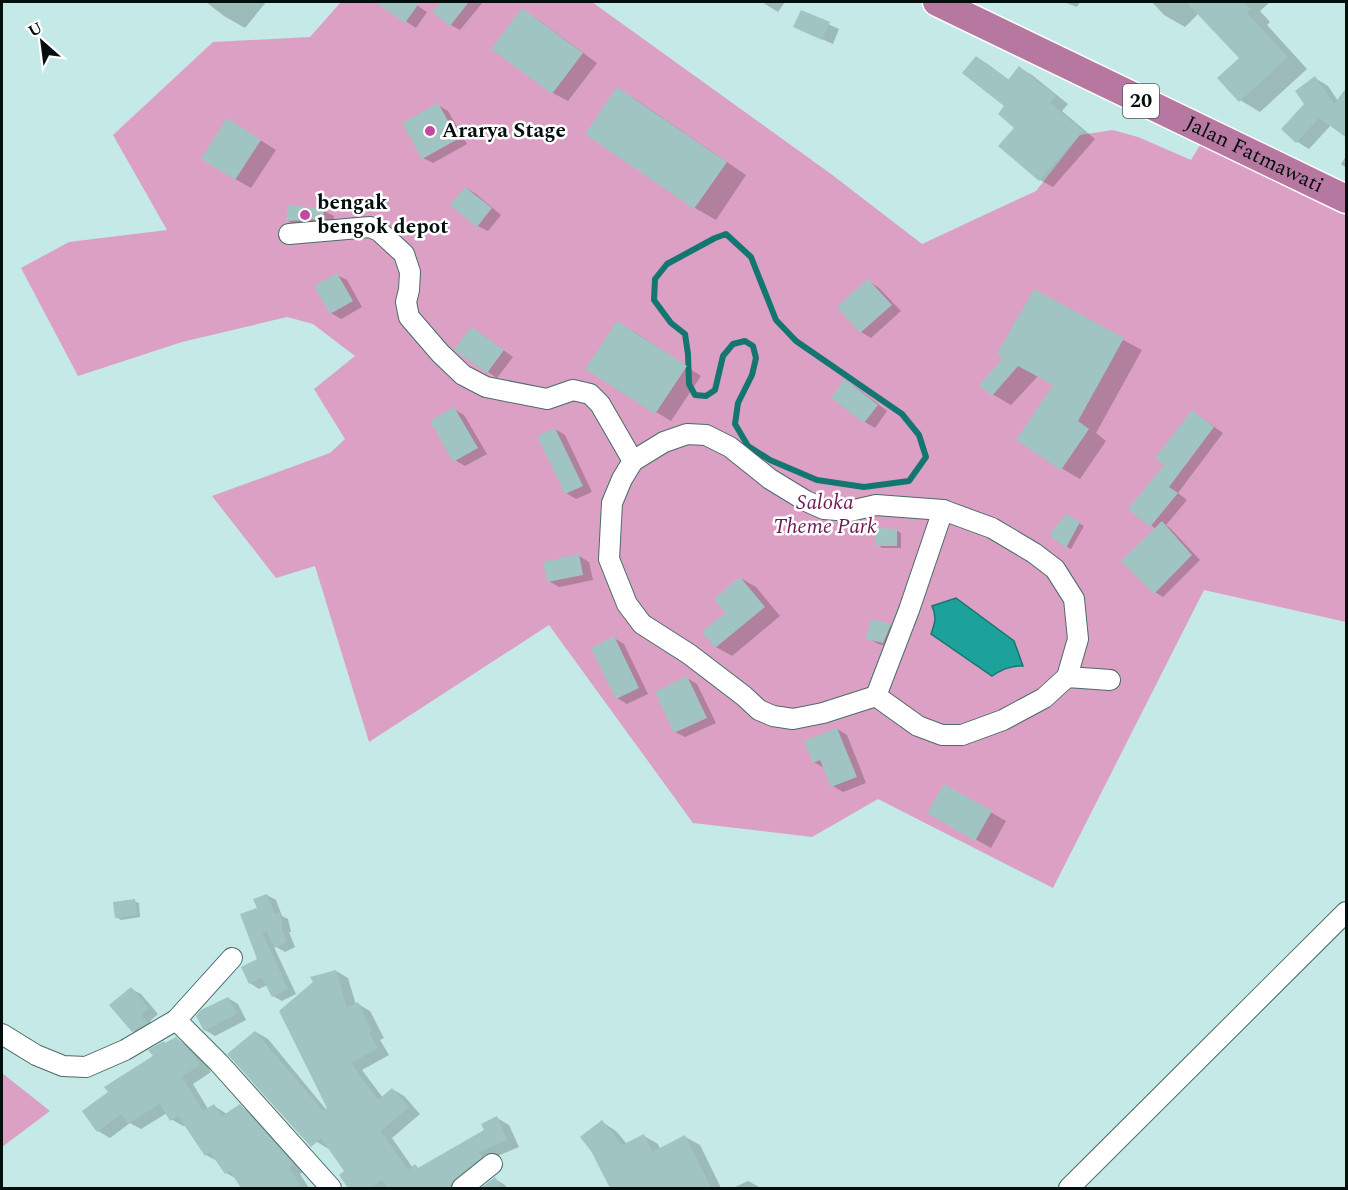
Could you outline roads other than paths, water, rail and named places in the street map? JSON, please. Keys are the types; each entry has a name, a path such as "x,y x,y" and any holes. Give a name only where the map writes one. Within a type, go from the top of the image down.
{"highway":[{"name":"Jalan Fatmawati","path":"937,2 1347,199"}],"street":[{"path":"289,234 370,227 379,231 404,254 410,272 406,302 409,316 440,353 463,375 486,387 546,399 573,390 590,394 600,404 633,461"},
{"path":"687,434 706,435 730,447 770,479 824,509 850,511 876,505 943,510 992,528 1034,553 1055,569 1074,599 1078,639 1067,677 1044,698 1003,720 962,735 942,735 918,726 876,696 823,713 793,719 773,716 759,710 688,654 642,624 627,604 609,559 612,503 633,461 664,442 687,434"},
{"path":"876,696 909,610 943,510"},
{"path":"1067,677 1110,680"},
{"path":"1069,1188 1347,912"},
{"path":"2,1034 36,1055 63,1066 86,1067 125,1050 176,1020 232,958"},
{"path":"176,1020 219,1063 332,1188"},
{"path":"462,1188 492,1164"}],"water":[{"path":"956,598 1014,641 1023,666 1007,668 992,676 931,634 935,620 932,606"}],"waterway":[{"path":"726,234 751,257 776,320 796,341 902,414 919,435 926,457 909,481 864,487 817,480 770,460 748,446 735,424 738,403 752,375 756,358 753,346 745,341 733,344 723,356 715,390 706,396 695,395 689,384 685,334 671,323 654,300 655,279 667,264 726,234"}],"place":[{"name":"Ararya Stage","path":"430,131"},
{"name":"bengak bengok depot","path":"305,215"}],"park label":[{"name":"Saloka Theme Park","path":"825,515"}]}
